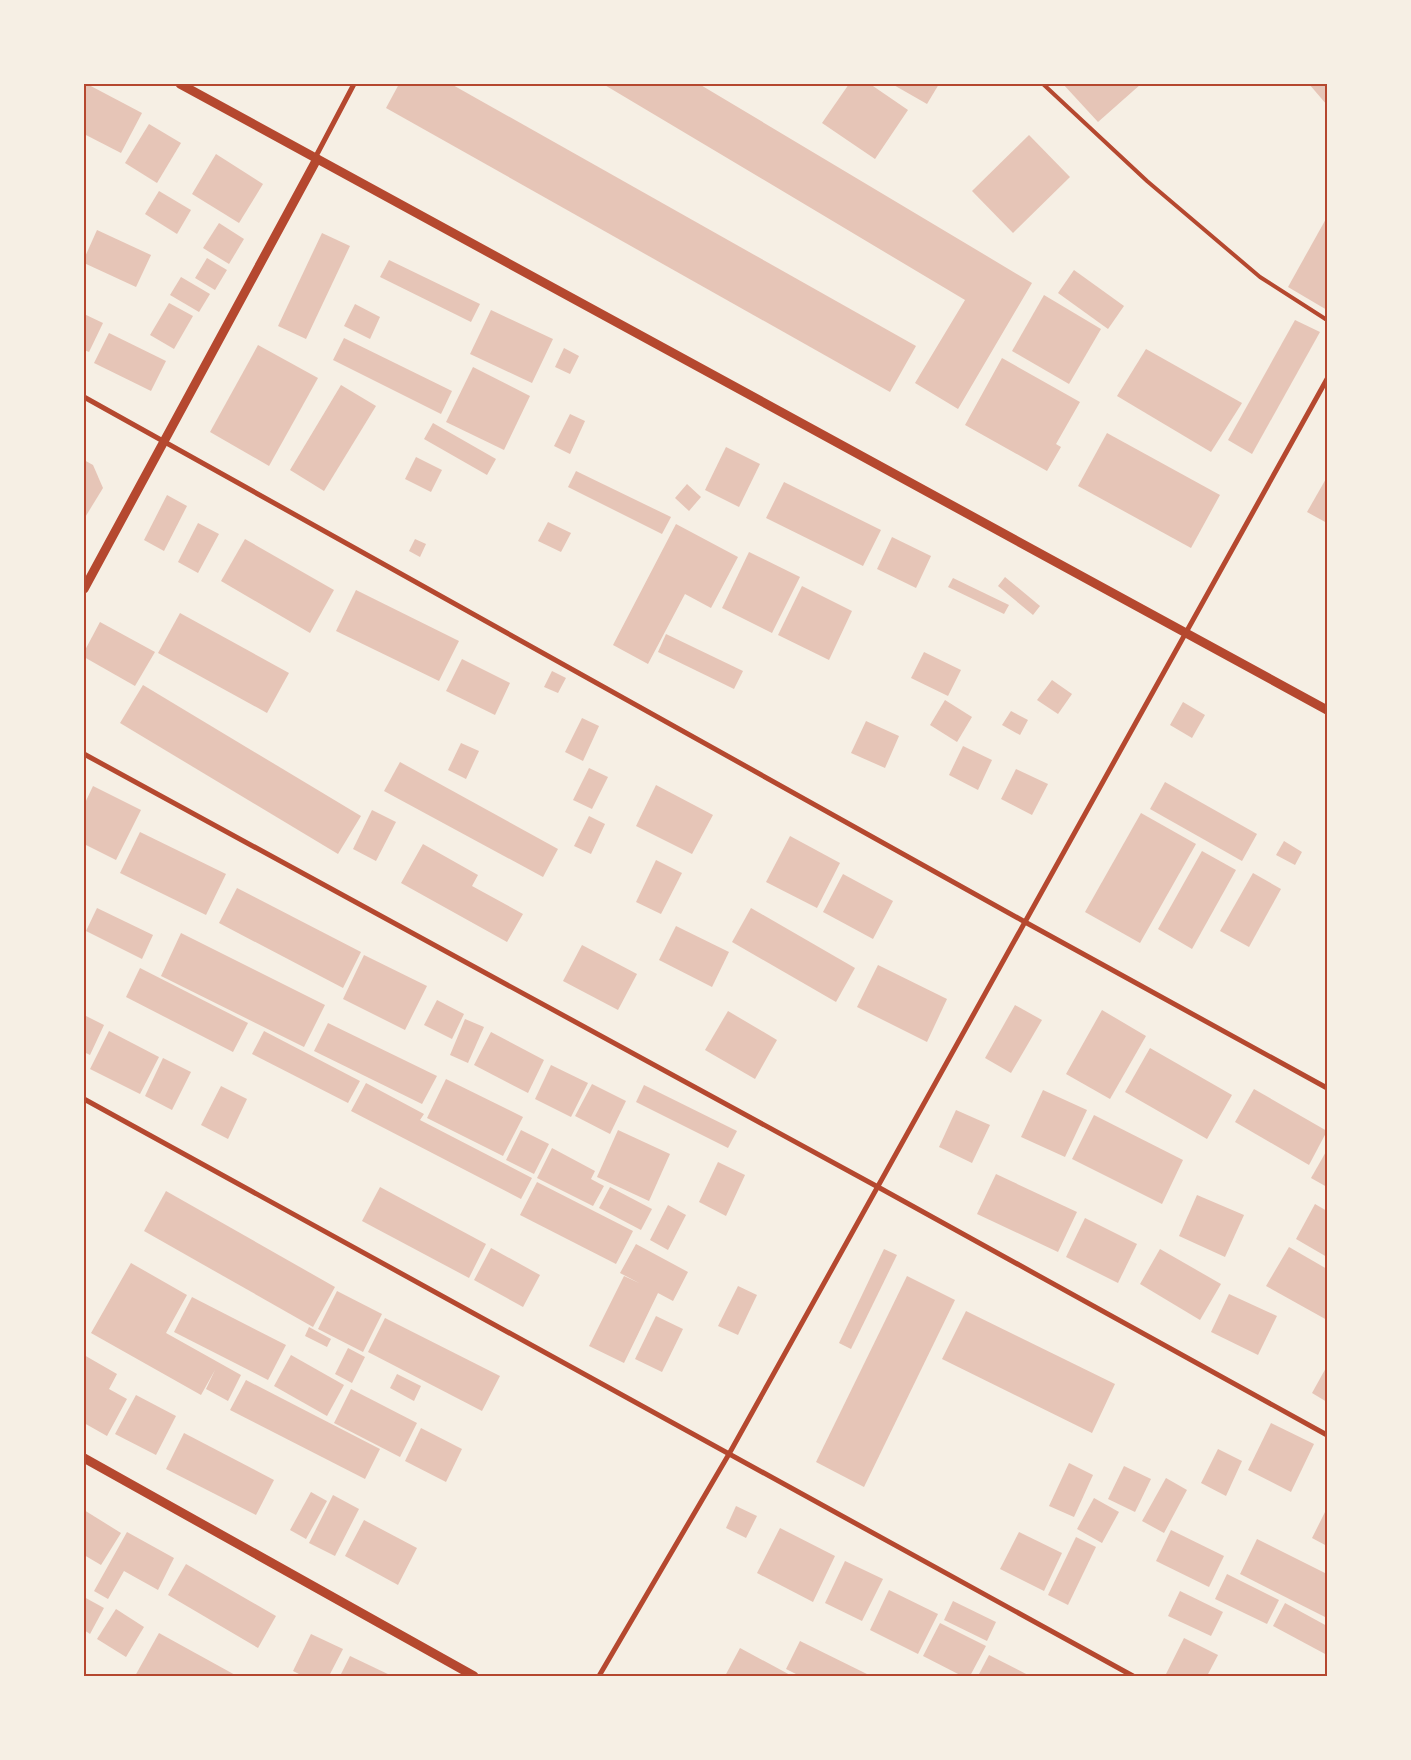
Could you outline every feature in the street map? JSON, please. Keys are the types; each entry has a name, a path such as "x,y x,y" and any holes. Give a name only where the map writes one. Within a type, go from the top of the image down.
{"street":[{"path":"180,84 1327,710"},
{"path":"84,589 316,159 354,84"},
{"path":"599,1676 729,1454 1327,379"},
{"path":"84,397 165,440 1026,922 1327,1088"},
{"path":"84,754 878,1187 1327,1435"},
{"path":"84,1099 1133,1676"},
{"path":"84,1458 474,1676"}],"lane":[{"path":"1043,84 1147,181 1260,277 1327,320"}],"building":[{"path":"84,84 142,113 121,153 84,134"},
{"path":"399,84 451,84 916,346 890,392 386,108"},
{"path":"603,84 699,84 1032,283 958,409 915,383 965,300"},
{"path":"849,84 870,84 908,110 875,159 822,123"},
{"path":"892,84 939,84 927,104"},
{"path":"1063,84 1141,84 1098,122"},
{"path":"1309,84 1327,84 1327,105"},
{"path":"149,124 181,143 157,183 125,163"},
{"path":"1029,135 1070,177 1013,233 972,191"},
{"path":"216,154 263,184 239,223 192,194"},
{"path":"159,191 191,210 177,234 145,214"},
{"path":"1327,217 1327,310 1288,287"},
{"path":"219,223 244,239 229,264 203,248"},
{"path":"97,230 151,255 136,287 84,263"},
{"path":"322,233 350,246 306,339 278,326"},
{"path":"207,258 227,270 215,290 195,278"},
{"path":"389,260 480,304 471,322 380,277"},
{"path":"1074,270 1124,306 1108,329 1058,293"},
{"path":"181,277 210,294 199,312 170,295"},
{"path":"1044,295 1101,329 1069,384 1012,351"},
{"path":"169,303 193,316 174,349 150,335"},
{"path":"355,304 380,317 370,339 344,326"},
{"path":"491,310 553,339 532,383 470,354"},
{"path":"84,314 103,323 89,352 84,350"},
{"path":"1295,320 1320,332 1252,454 1228,440"},
{"path":"109,333 166,361 151,391 94,363"},
{"path":"344,338 452,391 441,414 333,360"},
{"path":"258,345 318,378 269,466 210,432"},
{"path":"564,348 579,356 570,374 555,367"},
{"path":"1146,349 1242,403 1211,452 1117,396"},
{"path":"1002,358 1080,402 1056,444 1061,447 1047,471 965,425"},
{"path":"473,367 530,396 504,450 446,422"},
{"path":"341,385 376,406 324,491 290,470"},
{"path":"570,414 585,421 570,454 554,446"},
{"path":"433,423 496,459 487,475 424,439"},
{"path":"1107,433 1220,495 1191,548 1078,486"},
{"path":"726,447 760,464 739,507 705,490"},
{"path":"416,457 442,470 431,492 405,479"},
{"path":"84,460 93,465 103,488 84,519"},
{"path":"576,471 671,517 662,534 568,487"},
{"path":"1327,477 1327,523 1307,512"},
{"path":"784,482 881,530 863,566 766,518"},
{"path":"687,484 701,497 689,511 675,498"},
{"path":"167,495 187,506 164,551 144,540"},
{"path":"548,522 571,533 561,552 538,541"},
{"path":"198,523 219,534 198,573 178,562"},
{"path":"676,524 738,557 711,608 685,594 648,664 613,645"},
{"path":"892,537 931,556 916,588 877,569"},
{"path":"245,539 334,590 310,633 221,581"},
{"path":"415,539 426,544 420,557 409,551"},
{"path":"749,552 800,577 772,633 722,608"},
{"path":"1005,577 1040,606 1033,615 998,586"},
{"path":"953,578 1009,605 1004,614 948,587"},
{"path":"802,586 852,611 829,660 778,635"},
{"path":"356,590 459,641 439,681 336,631"},
{"path":"180,613 289,673 267,713 158,653"},
{"path":"100,622 155,652 135,686 84,657 84,652"},
{"path":"666,634 743,671 734,689 658,652"},
{"path":"924,652 961,670 948,696 911,678"},
{"path":"462,659 510,683 495,715 446,691"},
{"path":"552,671 566,678 558,693 544,687"},
{"path":"1052,680 1072,694 1058,714 1037,700"},
{"path":"143,685 361,816 338,854 120,723"},
{"path":"945,700 972,717 957,742 930,725"},
{"path":"1183,702 1205,715 1192,738 1170,725"},
{"path":"1011,711 1028,720 1020,735 1002,725"},
{"path":"582,718 599,726 583,761 565,752"},
{"path":"866,721 899,736 885,768 851,753"},
{"path":"461,743 479,751 466,779 448,770"},
{"path":"963,746 992,760 978,790 949,775"},
{"path":"400,762 558,849 543,877 384,791"},
{"path":"589,768 608,777 592,809 573,800"},
{"path":"1016,769 1048,784 1032,815 1001,799"},
{"path":"1165,782 1257,834 1242,861 1150,809"},
{"path":"656,785 713,815 692,854 636,826"},
{"path":"93,786 141,810 116,860 84,844 84,805"},
{"path":"372,810 396,822 376,861 353,849"},
{"path":"1141,813 1196,844 1140,943 1085,912"},
{"path":"589,816 605,824 591,854 574,846"},
{"path":"140,832 226,874 206,915 120,873"},
{"path":"790,836 840,863 817,908 766,882"},
{"path":"1284,841 1302,852 1295,865 1276,855"},
{"path":"423,844 478,875 472,886 523,914 507,942 401,883"},
{"path":"1202,851 1236,870 1192,949 1158,929"},
{"path":"656,860 682,873 661,914 636,902"},
{"path":"1253,873 1281,889 1249,947 1220,931"},
{"path":"843,874 893,901 873,939 823,912"},
{"path":"237,888 361,952 343,988 219,923"},
{"path":"97,908 153,935 142,959 86,931"},
{"path":"751,908 855,968 836,1002 732,942"},
{"path":"676,926 729,952 712,987 659,960"},
{"path":"181,933 325,1005 304,1047 161,976"},
{"path":"582,945 637,974 618,1010 563,981"},
{"path":"364,955 427,986 405,1030 343,999"},
{"path":"878,965 947,999 927,1042 857,1007"},
{"path":"140,968 248,1023 233,1052 126,997"},
{"path":"437,1000 464,1014 452,1039 424,1025"},
{"path":"1015,1005 1042,1020 1011,1073 985,1058"},
{"path":"1102,1010 1146,1036 1110,1099 1066,1074"},
{"path":"728,1011 777,1040 755,1079 705,1050"},
{"path":"84,1015 104,1025 90,1055 84,1052"},
{"path":"465,1019 484,1027 468,1063 450,1055"},
{"path":"328,1023 437,1076 422,1104 314,1051"},
{"path":"109,1031 159,1057 140,1094 90,1069"},
{"path":"264,1031 360,1081 348,1103 252,1054"},
{"path":"491,1032 544,1060 528,1093 474,1065"},
{"path":"1150,1048 1232,1095 1207,1139 1125,1092"},
{"path":"163,1058 191,1072 172,1110 145,1096"},
{"path":"551,1065 588,1083 571,1117 535,1099"},
{"path":"446,1079 523,1117 503,1156 427,1118"},
{"path":"366,1083 424,1114 420,1120 532,1178 521,1199 351,1111"},
{"path":"592,1084 626,1101 610,1134 575,1116"},
{"path":"644,1085 737,1131 728,1148 636,1102"},
{"path":"221,1086 247,1099 228,1139 201,1125"},
{"path":"1254,1089 1327,1131 1309,1165 1235,1122"},
{"path":"1043,1090 1087,1110 1065,1157 1021,1137"},
{"path":"956,1110 990,1125 972,1163 939,1147"},
{"path":"1094,1115 1183,1160 1162,1204 1072,1159"},
{"path":"521,1130 549,1144 534,1174 506,1160"},
{"path":"618,1130 670,1154 649,1201 597,1177"},
{"path":"552,1148 595,1171 591,1179 604,1186 593,1206 537,1178"},
{"path":"1327,1150 1327,1187 1311,1178"},
{"path":"718,1162 745,1175 726,1216 699,1202"},
{"path":"996,1174 1077,1212 1058,1252 977,1214"},
{"path":"537,1182 633,1231 616,1264 520,1215"},
{"path":"380,1187 486,1244 469,1278 362,1221"},
{"path":"610,1187 652,1209 641,1230 599,1208"},
{"path":"166,1191 335,1287 313,1327 144,1231"},
{"path":"1197,1195 1244,1215 1225,1257 1179,1236"},
{"path":"1315,1204 1327,1211 1327,1257 1296,1239"},
{"path":"668,1205 686,1215 668,1250 650,1240"},
{"path":"1085,1218 1137,1244 1118,1283 1066,1257"},
{"path":"636,1244 688,1272 673,1301 658,1293 624,1363 589,1346 624,1276 639,1283 620,1273"},
{"path":"1289,1247 1327,1269 1327,1320 1266,1286"},
{"path":"491,1248 540,1275 523,1307 474,1280"},
{"path":"884,1249 897,1255 851,1349 839,1343"},
{"path":"1160,1249 1221,1284 1200,1320 1140,1284"},
{"path":"131,1263 187,1295 166,1333 241,1375 228,1401 206,1389 215,1370 201,1395 91,1333"},
{"path":"907,1276 955,1300 864,1487 816,1462"},
{"path":"738,1286 757,1295 738,1335 718,1326"},
{"path":"337,1291 382,1314 363,1352 318,1329"},
{"path":"1229,1294 1277,1316 1258,1355 1211,1332"},
{"path":"192,1297 286,1345 268,1380 174,1332"},
{"path":"966,1311 1115,1384 1092,1433 942,1359"},
{"path":"656,1316 683,1329 662,1372 635,1359"},
{"path":"385,1318 500,1376 482,1411 368,1352"},
{"path":"309,1327 331,1339 327,1347 305,1336"},
{"path":"348,1348 365,1357 352,1383 335,1374"},
{"path":"84,1355 117,1374 109,1389 127,1399 107,1436 84,1423"},
{"path":"291,1355 344,1385 327,1416 274,1386"},
{"path":"1327,1366 1327,1402 1312,1393"},
{"path":"397,1374 421,1386 414,1401 390,1388"},
{"path":"246,1380 380,1449 365,1479 230,1410"},
{"path":"351,1389 417,1423 400,1457 334,1423"},
{"path":"136,1395 176,1416 156,1455 115,1434"},
{"path":"1271,1423 1314,1444 1291,1492 1248,1470"},
{"path":"421,1428 462,1449 446,1482 405,1461"},
{"path":"184,1433 274,1480 256,1515 166,1469"},
{"path":"1218,1449 1242,1461 1226,1496 1201,1483"},
{"path":"1069,1463 1093,1475 1074,1517 1049,1506"},
{"path":"1124,1466 1151,1479 1135,1512 1108,1499"},
{"path":"1166,1478 1187,1490 1164,1533 1142,1521"},
{"path":"311,1492 327,1501 306,1539 290,1530"},
{"path":"333,1495 359,1509 335,1556 309,1543"},
{"path":"1094,1498 1119,1512 1102,1543 1077,1529"},
{"path":"736,1506 757,1516 746,1538 726,1528"},
{"path":"1327,1508 1327,1546 1312,1538"},
{"path":"84,1510 121,1533 101,1565 84,1555"},
{"path":"364,1520 417,1548 398,1585 345,1556"},
{"path":"780,1528 835,1556 813,1602 757,1573"},
{"path":"1171,1530 1224,1556 1209,1587 1156,1561"},
{"path":"127,1532 174,1558 158,1590 124,1571 108,1599 94,1591"},
{"path":"1019,1532 1062,1553 1044,1591 1000,1569"},
{"path":"1076,1537 1096,1547 1068,1605 1048,1595"},
{"path":"1257,1539 1327,1574 1327,1618 1240,1574"},
{"path":"845,1561 883,1579 862,1621 825,1603"},
{"path":"186,1564 276,1616 258,1648 168,1595"},
{"path":"1227,1574 1279,1600 1267,1624 1215,1599"},
{"path":"889,1590 938,1614 918,1654 870,1630"},
{"path":"1180,1591 1223,1612 1211,1636 1168,1616"},
{"path":"84,1597 104,1608 90,1634 84,1630"},
{"path":"953,1601 996,1622 987,1641 944,1620"},
{"path":"1285,1603 1327,1626 1327,1655 1273,1626"},
{"path":"116,1609 144,1627 126,1657 97,1639"},
{"path":"940,1623 986,1646 970,1676 962,1676 923,1656"},
{"path":"159,1633 237,1676 135,1676"},
{"path":"311,1634 343,1649 329,1676 303,1676 293,1671"},
{"path":"1184,1638 1218,1655 1207,1676 1165,1676"},
{"path":"800,1641 871,1676 800,1676 786,1669"},
{"path":"740,1648 792,1676 725,1676"},
{"path":"989,1655 1030,1676 978,1676"},
{"path":"350,1656 392,1676 340,1676"}]}
